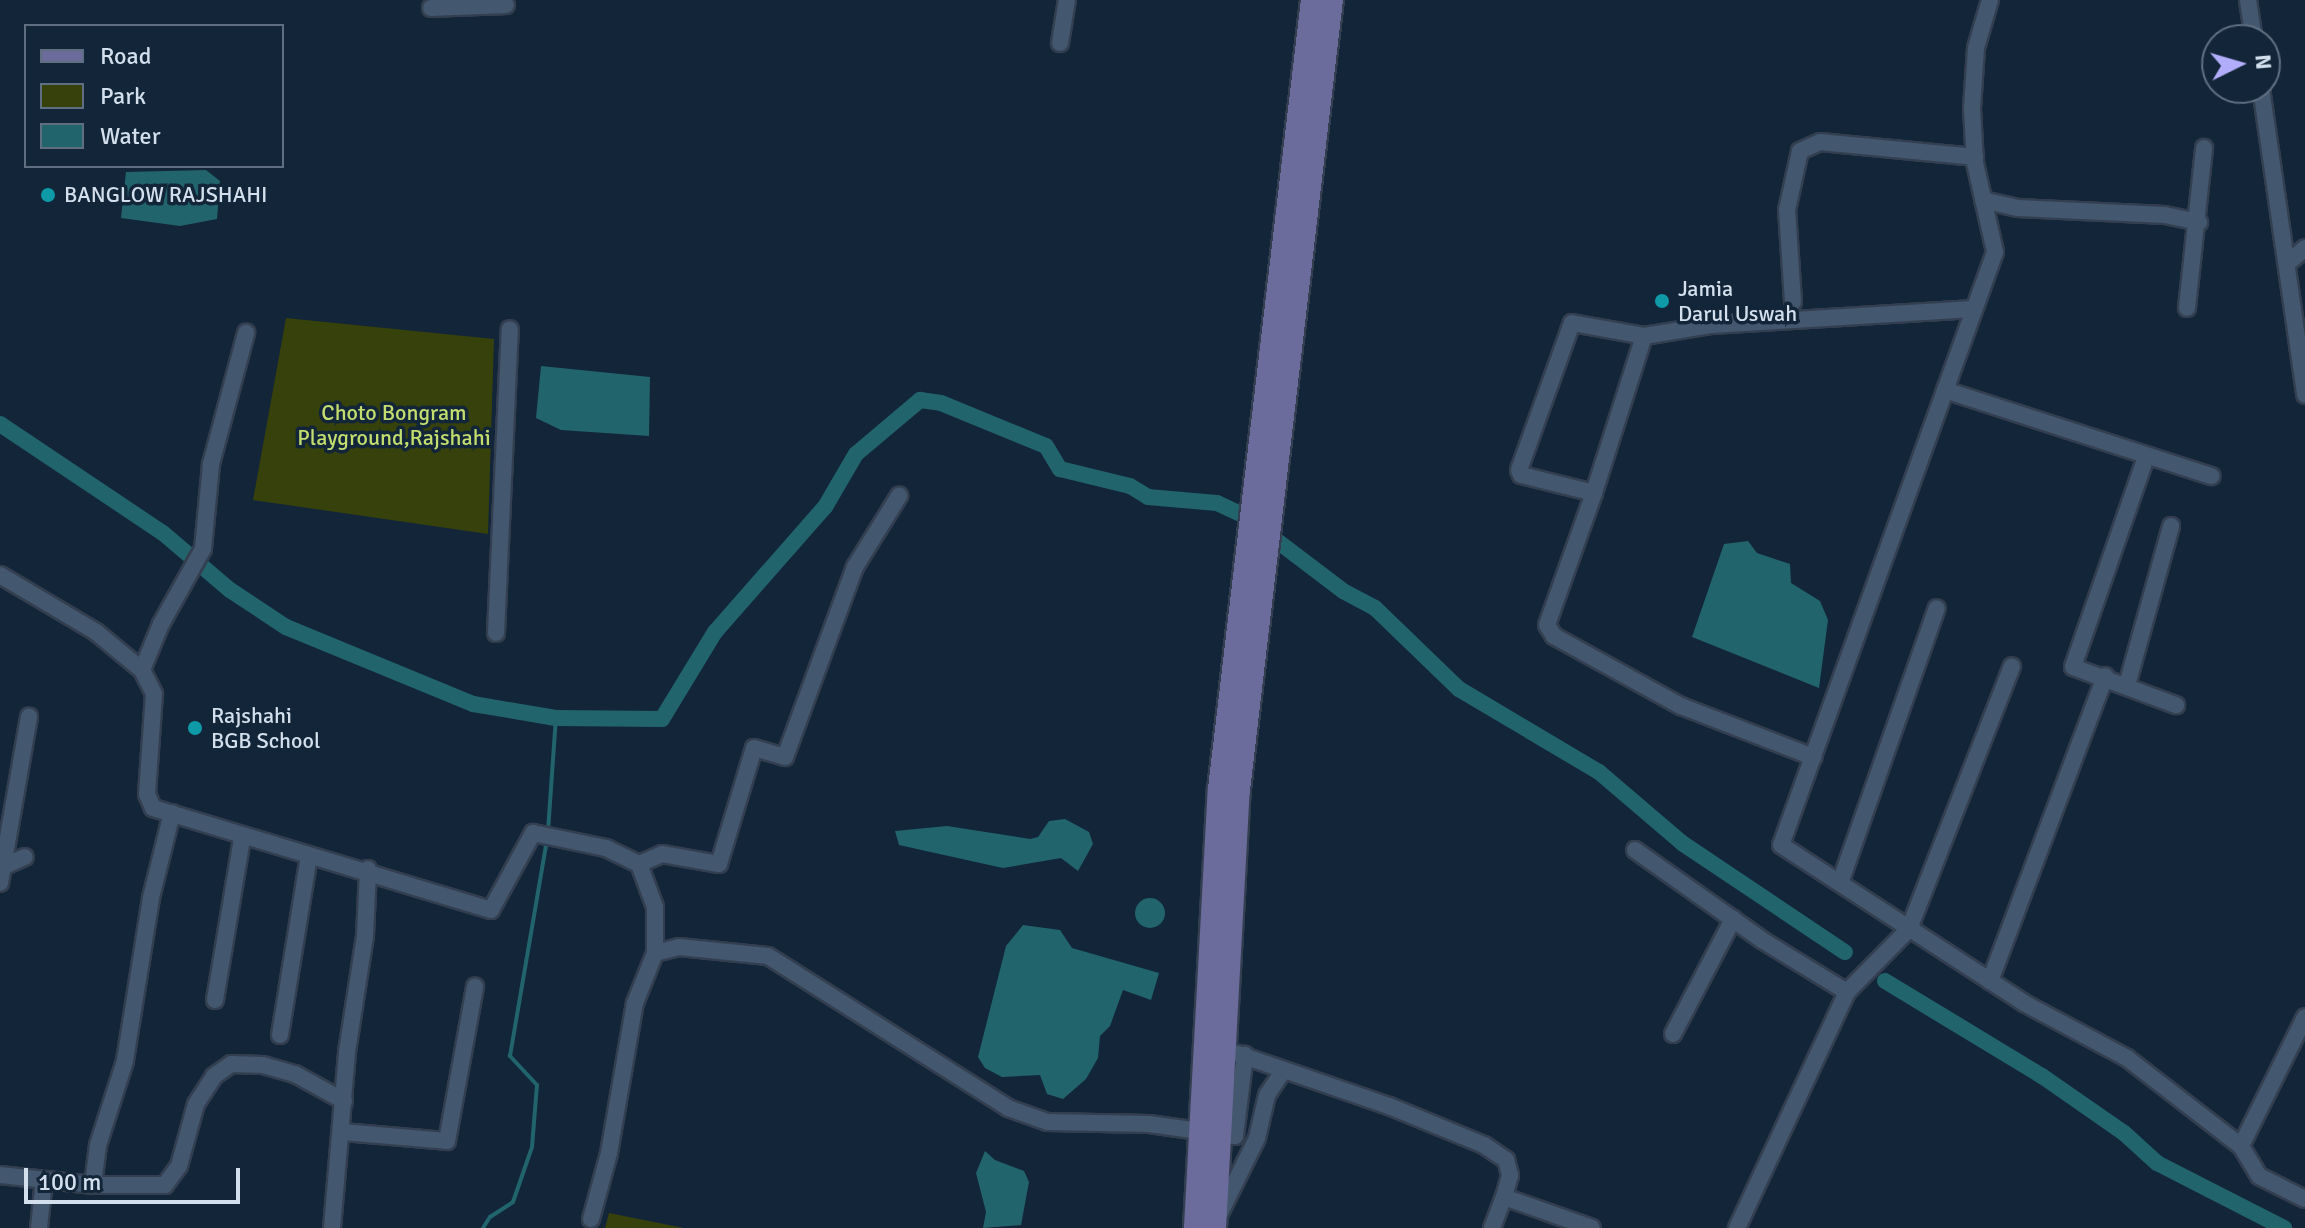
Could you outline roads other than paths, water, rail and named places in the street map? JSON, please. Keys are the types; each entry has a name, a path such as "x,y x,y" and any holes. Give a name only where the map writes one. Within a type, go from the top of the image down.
{"main road":[{"path":"1212,1135 1235,1053 1238,790 1257,550 1313,0"},
{"path":"1262,504 1331,0"},
{"path":"1208,1226 1220,789 1257,550"}],"street":[{"path":"1060,43 1067,0"},
{"path":"1990,0 1976,48 1975,157 1995,252 1781,845 1841,880 1909,929 1990,981 2127,1058 2241,1146 2259,1176 2305,1199"},
{"path":"2248,0 2252,24"},
{"path":"431,8 506,5"},
{"path":"2263,104 2305,395"},
{"path":"1793,302 1787,210 1800,151 1820,142 1975,157"},
{"path":"2187,308 2199,222 2204,148"},
{"path":"1983,200 2018,208 2165,215 2199,222"},
{"path":"2288,263 2305,248"},
{"path":"1594,493 1521,475 1521,461 1572,323 1644,336 1712,325 1974,309"},
{"path":"496,633 510,329"},
{"path":"142,670 186,575 203,549 211,464 246,333"},
{"path":"1644,336 1594,493 1547,625 1554,636 1681,706 1813,757"},
{"path":"1945,390 2211,476"},
{"path":"2146,457 2073,667 2105,676 2176,705"},
{"path":"639,864 662,854 719,864 754,748 785,757 855,567 899,496"},
{"path":"2127,685 2171,526"},
{"path":"0,575 96,632 142,670 154,694 147,794 153,808 242,838 368,869 491,910 533,833 606,848 639,864 655,907 655,953 635,1003 609,1153 591,1219"},
{"path":"1841,880 1937,608"},
{"path":"1737,1228 1847,992 1909,929 2012,666"},
{"path":"1990,981 2105,676"},
{"path":"1,873 29,717"},
{"path":"93,1185 98,1145 125,1061 151,898 172,813"},
{"path":"215,1000 242,838"},
{"path":"1635,850 1733,919 1847,992"},
{"path":"280,1035 309,856"},
{"path":"1,873 25,857"},
{"path":"332,1228 365,936 368,869"},
{"path":"1673,1034 1733,919"},
{"path":"655,953 679,947 768,956 1008,1108 1047,1122 1149,1124 1212,1135"},
{"path":"342,1132 447,1141 475,987"},
{"path":"2241,1146 2305,1017"},
{"path":"1235,1053 1484,1145 1506,1160 1510,1175 1492,1228"},
{"path":"0,1175 93,1185 165,1185 179,1166 196,1104 214,1076 231,1064 295,1074 344,1101"},
{"path":"1208,1226 1257,1138 1267,1095 1284,1070"},
{"path":"39,1228 44,1180"},
{"path":"1504,1197 1592,1228"}],"water":[{"path":"206,170 220,181 217,219 180,226 121,218 126,172"},
{"path":"541,366 650,377 649,436 561,430 536,418"},
{"path":"1748,541 1757,553 1790,564 1791,583 1820,601 1828,620 1819,688 1692,637 1724,544"},
{"path":"1065,819 1089,832 1093,844 1078,871 1061,858 1003,868 899,845 895,831 947,826 1030,839 1038,837 1049,821"},
{"path":"1150,898 1156,899 1164,907 1164,919 1156,927 1150,928 1144,927 1136,919 1135,913 1136,907 1144,899"},
{"path":"1023,925 1060,930 1072,948 1159,973 1151,1000 1123,990 1110,1026 1100,1036 1098,1058 1086,1079 1063,1099 1047,1094 1040,1075 1002,1077 985,1068 978,1057 1006,946"},
{"path":"985,1151 995,1160 1024,1171 1029,1182 1021,1225 983,1228 986,1212 976,1173"}],"waterway":[{"path":"0,424 163,533 230,590 286,627 473,704 556,718 662,719 715,632 825,507 856,454 920,400 941,403 1046,446 1060,469 1130,486 1148,497 1217,503 1243,515 1343,591 1375,608 1459,689 1599,772 1682,843 1845,952"},
{"path":"548,831 556,718"},
{"path":"483,1228 490,1217 513,1202 532,1147 537,1085 510,1056 547,840"},
{"path":"1885,981 2042,1076 2124,1133 2157,1163 2284,1228"}],"place":[{"name":"BANGLOW RAJSHAHI","path":"48,195"},
{"name":"Jamia Darul Uswah","path":"1662,301"},
{"name":"Rajshahi BGB School","path":"195,728"}],"park label":[{"name":"Choto Bongram Playground,Rajshahi","path":"394,424"}]}
